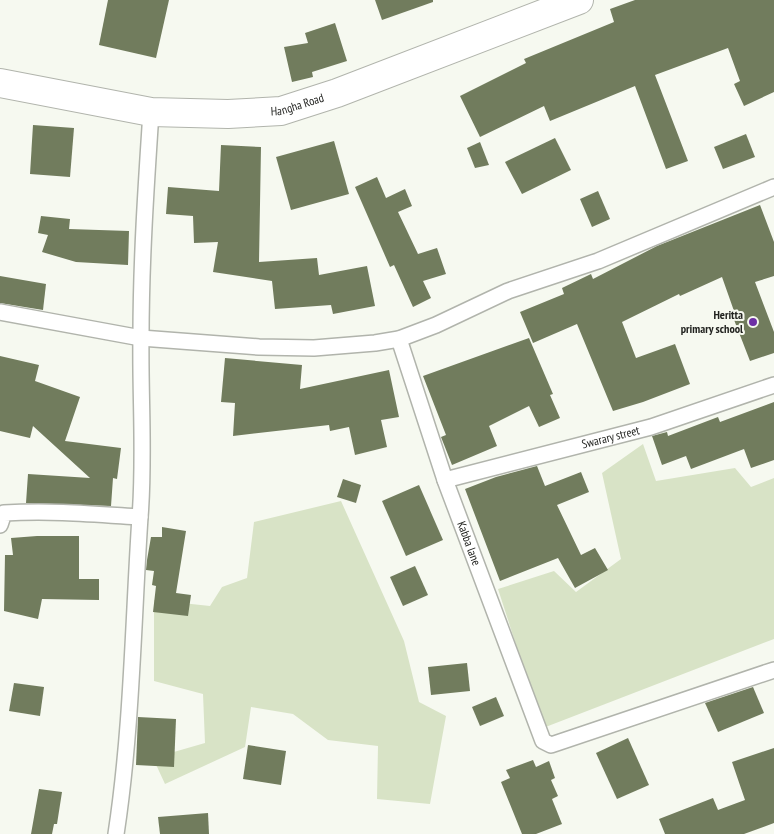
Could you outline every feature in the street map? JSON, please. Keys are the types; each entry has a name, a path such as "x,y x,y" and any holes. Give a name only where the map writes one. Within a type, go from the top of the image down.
{"highway":[{"name":"Hangha Road","path":"0,83 151,112 228,114 281,111 337,93 579,0"}],"street":[{"path":"116,834 126,762 134,649 134,600 140,517 143,420 141,338 145,207 151,112"},
{"path":"0,312 141,338 259,347 314,348 399,339 436,325 508,291 598,261 774,187"},
{"name":"Kabba lane","path":"399,339 445,480 542,741 546,744 647,714 731,683 774,670"},
{"name":"Swarary street","path":"445,480 642,429 774,385"},
{"path":"1,517 76,511 140,517"}],"green space":[{"path":"643,444 656,481 735,468 751,487 774,478 774,639 543,728 498,589 554,571 576,592 621,559 602,473"},
{"path":"341,501 404,641 419,702 446,716 430,804 377,799 378,746 328,740 293,714 251,707 245,747 165,784 153,758 205,743 203,694 154,681 154,600 210,606 222,587 247,578 254,522"}],"building":[{"path":"108,0 169,0 156,58 99,45"},
{"path":"375,0 433,0 433,2 382,20"},
{"path":"635,0 774,0 774,92 744,106 734,84 740,81 728,48 655,75 688,161 666,169 635,86 550,121 544,106 480,137 460,96 526,63 524,59 614,22 610,9"},
{"path":"335,23 347,61 312,72 313,77 292,82 284,47 308,43 305,33"},
{"path":"33,125 74,128 70,177 30,174"},
{"path":"746,134 755,157 723,169 714,147"},
{"path":"555,138 571,170 522,194 505,162"},
{"path":"334,141 349,194 291,210 276,157"},
{"path":"480,142 489,165 475,168 467,148"},
{"path":"221,145 261,147 259,262 317,258 319,275 367,266 375,306 333,314 331,305 275,309 272,281 213,272 218,242 194,243 193,216 166,214 168,187 219,191"},
{"path":"377,177 386,198 405,189 412,206 398,212 418,254 437,248 446,274 423,281 431,298 413,307 394,265 390,267 355,187"},
{"path":"598,191 610,219 592,227 580,199"},
{"path":"760,205 774,242 774,276 755,282 774,332 774,353 750,361 731,312 734,311 722,277 680,296 679,294 622,322 636,358 675,344 690,384 643,402 613,411 577,324 533,343 520,312 564,294 562,288 591,274 593,279 657,246"},
{"path":"41,216 70,219 69,229 129,231 128,265 76,262 42,252 48,235 38,233"},
{"path":"0,276 46,284 43,310 0,303"},
{"path":"529,338 553,394 550,395 560,418 539,427 529,406 489,426 497,446 452,465 441,437 446,435 423,376"},
{"path":"0,356 39,365 35,381 80,397 65,441 121,448 117,479 113,478 111,506 26,503 28,474 90,478 33,426 30,438 0,431"},
{"path":"225,358 302,365 300,389 389,370 399,417 381,420 387,447 355,455 349,427 330,431 329,425 233,436 235,403 221,402"},
{"path":"774,402 774,460 751,468 744,449 691,469 686,456 662,465 652,436 667,432 668,436 718,417 720,422"},
{"path":"537,466 545,486 581,472 589,492 557,505 581,555 595,548 608,570 575,588 558,558 500,581 465,489 496,477"},
{"path":"343,479 361,485 356,503 337,497"},
{"path":"419,485 443,540 406,556 382,501"},
{"path":"162,527 186,531 176,593 191,595 188,616 153,612 156,586 152,585 154,571 146,570 147,560 151,537 162,537"},
{"path":"79,536 79,579 99,579 99,600 42,599 38,619 4,611 5,555 13,555 11,538"},
{"path":"415,566 428,595 403,606 390,577"},
{"path":"467,663 470,691 431,695 428,667"},
{"path":"14,683 44,687 40,716 9,711"},
{"path":"753,687 764,713 718,732 705,703"},
{"path":"496,697 504,716 480,726 472,707"},
{"path":"138,717 176,719 174,767 136,765"},
{"path":"628,738 649,785 617,799 596,753"},
{"path":"248,745 286,751 281,785 243,779"},
{"path":"774,748 774,823 744,834 665,834 659,819 713,798 718,810 745,800 732,762"},
{"path":"533,760 536,767 549,761 555,778 551,780 558,796 552,799 562,824 536,834 522,834 501,782 510,778 506,770"},
{"path":"39,789 62,792 57,824 54,824 52,834 31,834"},
{"path":"208,813 209,834 160,834 158,817"}],"place":[{"name":"Heritta primary school","path":"753,322"}]}
